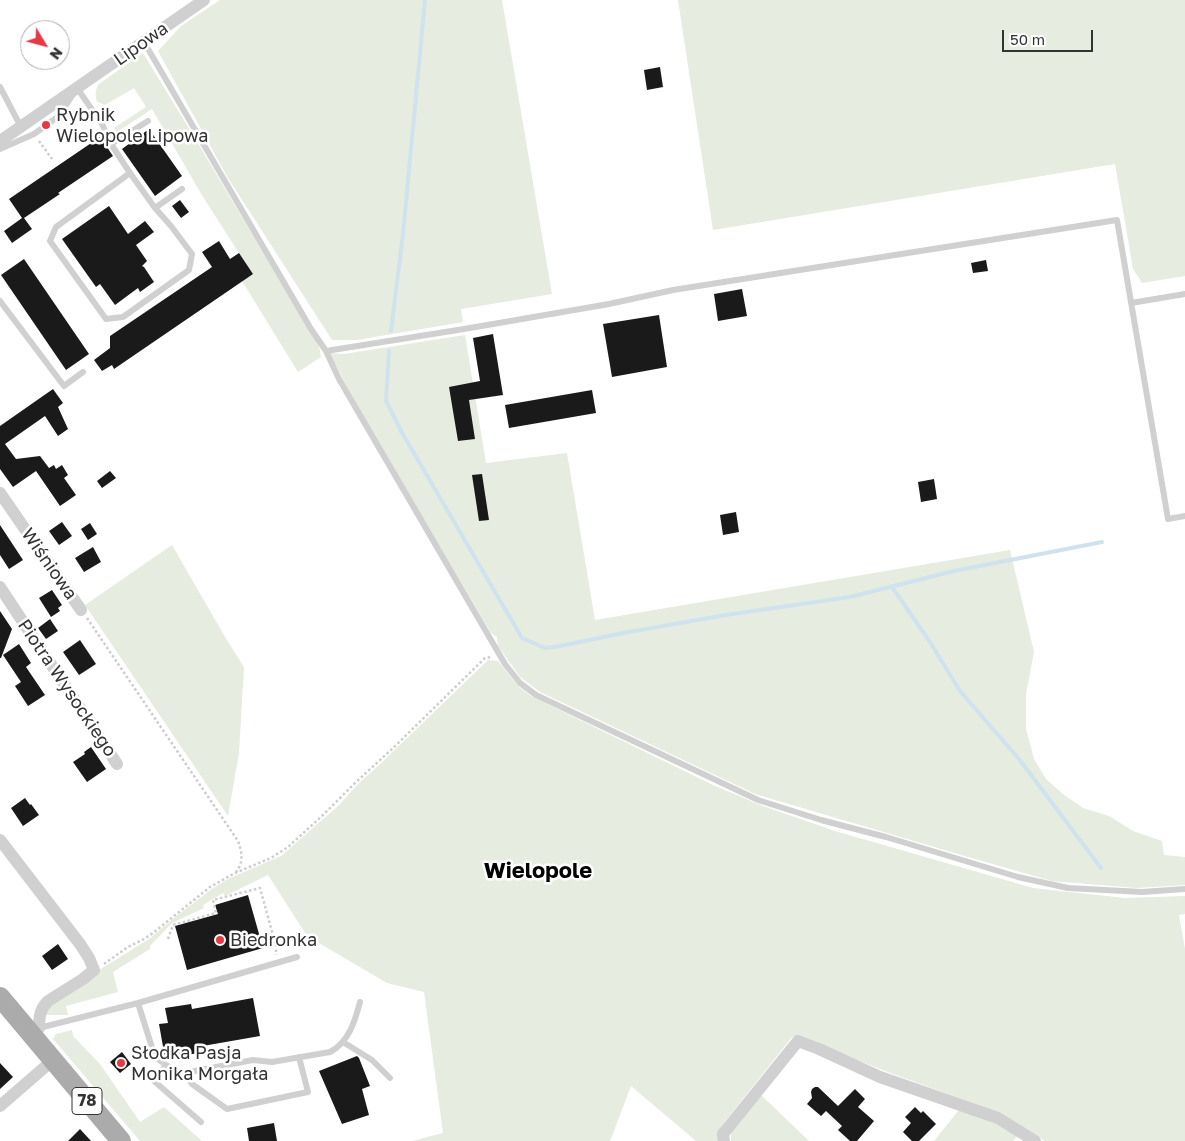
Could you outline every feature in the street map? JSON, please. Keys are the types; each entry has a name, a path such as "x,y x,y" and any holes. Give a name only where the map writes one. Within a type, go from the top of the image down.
{"main road":[{"name":"78","path":"0,997 34,1031 53,1060 121,1141"}],"street":[{"name":"Lipowa","path":"0,141 204,0"},
{"name":"Wiśniowa","path":"0,494 81,610"},
{"name":"Piotra Wysockiego","path":"0,587 117,764"},
{"path":"0,840 80,944 94,970 83,980 43,1006 34,1031"},
{"path":"724,1141 724,1134 798,1042 819,1049 880,1077 998,1118 1035,1141"},
{"path":"0,1106 53,1060"}],"lane":[{"path":"144,42 306,320 326,351 339,380 424,528 502,660 520,683 536,695 758,800 821,820 1059,887 1142,892 1185,889"},
{"path":"0,87 2,96 21,127"},
{"path":"77,88 102,124 111,144 130,173 192,254 189,270 123,317 106,319 50,241 56,227 130,173"},
{"name":"Lipowa","path":"0,149 34,134 59,116 77,88"},
{"path":"111,144 148,121"},
{"path":"155,208 182,189"},
{"path":"326,351 464,330 609,304 672,290 1117,220 1168,518 1185,516"},
{"path":"1131,303 1185,294"},
{"path":"1,305 64,386 83,372"},
{"path":"34,1031 297,957"},
{"path":"138,1003 155,1057 179,1074 253,1060 272,1062 330,1052 338,1048 350,1031 357,1016 360,1002"},
{"path":"343,1042 372,1060 390,1078"},
{"path":"184,1073 192,1084 227,1109 308,1092 299,1057"},
{"path":"166,1065 154,1081 201,1122"}],"path":[{"path":"34,134 52,159"},
{"path":"81,610 238,841 242,852 242,860 235,873"},
{"path":"94,970 128,947 144,939 210,887 288,848 484,658 494,657 502,660"},
{"path":"168,939 173,925 216,913 213,900 260,888 276,946"}],"shaded area":[{"path":"220,0 502,0 552,294 461,309 463,322 357,340 332,340 228,178 158,51 181,26"},
{"path":"678,0 1185,0 1185,276 1142,283 1133,269 1115,164 713,230"},
{"path":"143,53 319,346 321,357 298,372 242,281 239,253 203,197 152,109 117,132 114,128 146,107 134,88 105,105 97,102 96,93 99,84"},
{"path":"465,335 486,463 567,453 595,620 1010,550 1034,652 1026,694 1026,729 1034,759 1046,779 1083,808 1109,816 1133,831 1162,841 1164,855 1185,857 1185,885 1136,888 1052,881 755,794 540,692 520,677 498,646 497,637 491,633 405,488 346,385 330,353 344,354"},
{"path":"172,545 244,667 239,753 228,816 85,605"},
{"path":"488,660 498,661 519,687 531,696 713,785 763,806 835,831 1033,888 1125,898 1185,896 1185,914 1179,915 1185,949 1185,1141 1045,1141 1001,1113 792,1037 723,1124 719,1141 696,1141 631,1086 610,1141 412,1141 443,1133 424,992 387,983 307,936 268,875 225,896 223,893 203,905 204,908 172,923 150,946 150,949 113,972 118,992 66,1006 68,1015 45,1015 49,1006 99,970 149,939 213,888 230,878 281,856 338,806 358,784"},
{"path":"72,1030 73,1036 100,1064 140,1122 164,1107 202,1141 140,1141 53,1039 56,1034"},
{"path":"759,1093 809,1141 731,1141 731,1132"},
{"path":"957,1107 995,1120 1019,1135 1013,1141 934,1141 958,1111"}],"building":[{"path":"660,67 663,87 647,90 644,70"},
{"path":"149,129 182,176 155,196 122,149"},
{"path":"100,137 113,156 24,218 32,229 12,243 4,231 22,218 9,199"},
{"path":"180,200 189,212 181,218 172,206"},
{"path":"109,206 128,234 145,221 154,232 136,245 147,261 142,266 154,282 140,292 138,288 115,305 100,284 96,287 62,239"},
{"path":"219,241 230,259 239,253 253,274 114,369 112,365 102,371 94,360 110,348 110,336 212,267 202,252"},
{"path":"24,259 89,354 66,370 1,275"},
{"path":"986,260 988,271 973,273 971,263"},
{"path":"742,289 747,316 718,321 714,294"},
{"path":"659,315 667,367 612,377 603,324"},
{"path":"493,334 503,395 469,400 475,439 458,441 449,387 480,381 473,338"},
{"path":"53,389 63,403 58,407 68,429 58,436 45,416 5,444 16,459 40,456 49,468 54,465 56,469 62,465 68,475 64,478 76,495 60,506 36,471 13,487 0,469 0,426"},
{"path":"592,390 596,413 509,428 505,405"},
{"path":"110,471 116,478 102,488 97,481"},
{"path":"482,474 489,520 479,521 472,475"},
{"path":"934,479 937,499 921,502 918,482"},
{"path":"736,512 739,532 723,535 720,515"},
{"path":"62,522 72,536 59,545 49,531"},
{"path":"90,523 97,534 88,540 81,529"},
{"path":"0,525 23,560 9,569 0,555"},
{"path":"93,547 101,562 84,572 75,558"},
{"path":"52,590 62,605 58,608 60,611 51,617 39,598"},
{"path":"0,611 12,629 1,658 0,658"},
{"path":"50,619 58,631 46,639 38,628"},
{"path":"80,640 96,664 79,675 63,652"},
{"path":"19,644 31,663 26,667 45,695 28,706 15,686 21,682 3,655"},
{"path":"91,747 106,769 87,782 73,762 85,754 84,752"},
{"path":"25,798 39,815 23,826 11,808"},
{"name":"Biedronka","path":"248,895 263,948 187,970 175,926 218,914 215,905"},
{"path":"58,944 68,959 52,970 42,956"},
{"path":"253,998 260,1036 197,1047 198,1053 165,1058 159,1024 168,1023 165,1008 191,1004 192,1009"},
{"name":"Słodka Pasja Monika Morgała","path":"122,1052 131,1064 120,1073 110,1062"},
{"path":"357,1056 370,1086 362,1089 369,1115 342,1124 319,1071"},
{"path":"0,1063 13,1077 0,1089"},
{"path":"815,1087 818,1087 838,1106 855,1089 865,1099 858,1107 874,1121 857,1141 850,1141 838,1130 842,1126 826,1111 821,1116 807,1104 812,1098 811,1092"},
{"path":"915,1107 921,1113 923,1111 936,1124 919,1141 912,1141 903,1132 911,1123 905,1117"},
{"path":"274,1123 277,1141 249,1141 247,1128"},
{"path":"80,1129 91,1141 68,1141"}],"waterway":[{"path":"391,331 403,234 425,0"},
{"path":"389,351 386,401 401,431 522,638 545,648 726,615 850,597 954,571 1102,542"},
{"path":"892,587 928,639 960,691 1019,759 1101,868"}],"place":[{"name":"Rybnik Wielopole Lipowa","path":"46,125"},
{"name":"Biedronka","path":"220,940"},
{"name":"Słodka Pasja Monika Morgała","path":"121,1063"}],"district":[{"name":"Wielopole","path":"538,871"}]}
